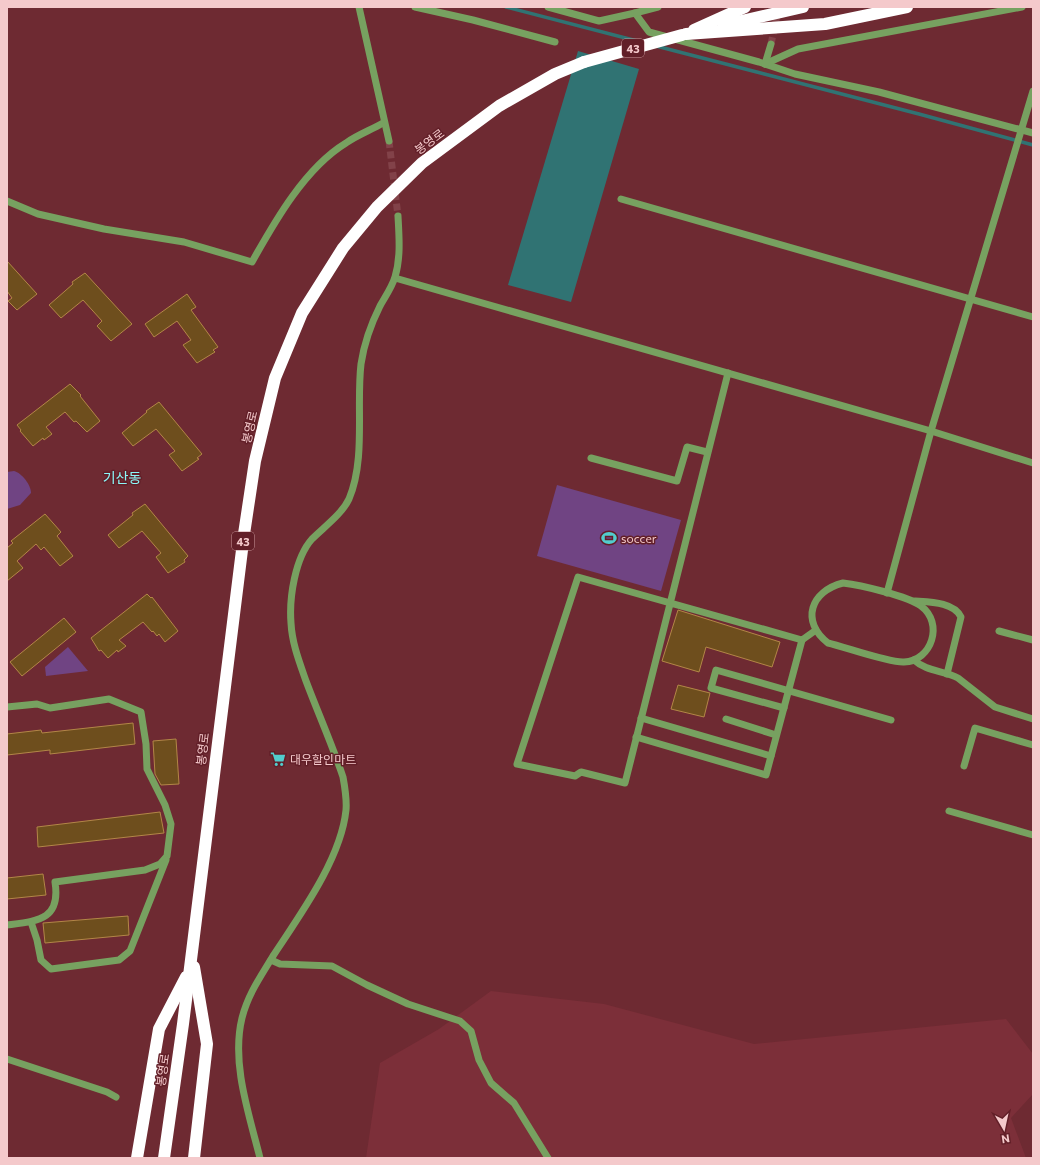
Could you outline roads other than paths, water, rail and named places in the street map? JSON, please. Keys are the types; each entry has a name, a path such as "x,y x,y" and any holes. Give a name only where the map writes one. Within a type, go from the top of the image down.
{"highway":[{"path":"684,34 745,7"},
{"name":"봉영로","path":"164,1158 192,952 224,687 255,462 275,378 302,313 343,248 377,207 422,163 499,106 555,74 584,62 684,34 803,7"},
{"path":"684,34 825,24 907,7"},
{"path":"192,952 206,1044 194,1158"},
{"path":"137,1158 159,1029 189,970"}],"street":[{"path":"359,7 383,123 389,141"},
{"path":"415,7 473,20 555,42"},
{"path":"548,7 599,22 658,7"},
{"path":"765,64 798,49 1022,7"},
{"path":"635,13 649,32 765,64 795,74 879,92 1019,132 1033,133"},
{"path":"765,64 771,44"},
{"path":"888,593 931,431 1019,132 1033,90"},
{"path":"7,201 38,214 104,229 184,242 252,262 278,216 301,185 345,143 383,123"},
{"path":"621,199 1033,317"},
{"path":"260,1158 248,1110 239,1064 242,1018 250,994 320,883 333,854 346,811 346,796 343,777 294,648 291,622 291,599 294,579 300,561 311,541 342,508 348,500 352,490 356,468 361,363 374,319 395,278 398,261 398,216"},
{"path":"395,278 931,431 1033,463"},
{"path":"728,373 707,452 669,603 625,782 581,772 575,776 517,764 578,577 669,603 802,640"},
{"path":"591,458 677,481 687,447 707,452"},
{"path":"913,601 927,612 934,630 933,639 929,648 923,654 914,660 899,662 828,643 816,630 812,613 814,604 821,593 830,587 843,583 888,593 913,601 933,602 953,608 961,617 947,674"},
{"path":"636,737 766,775 802,640 816,630"},
{"path":"999,631 1033,640"},
{"path":"914,660 930,670 947,674 964,682 995,707 1033,719"},
{"path":"784,708 711,688 716,670 891,720"},
{"path":"7,707 37,704 50,708 109,699 128,705 141,712 146,744 147,769 165,805 171,824 167,856 130,951 119,960 51,969 41,960 37,940 31,922"},
{"path":"641,718 771,756"},
{"path":"726,719 776,735"},
{"path":"964,766 975,728 1033,744"},
{"path":"949,811 1033,835"},
{"path":"7,925 43,919 53,910 57,896 54,882 145,870 160,864 167,856"},
{"path":"271,960 280,964 332,966 367,985 408,1004 460,1021 471,1031 478,1060 491,1083 514,1103 548,1158"},
{"path":"7,1059 107,1092 116,1097"}],"water":[{"path":"578,51 639,69 571,302 508,285"}],"waterway":[{"path":"506,7 641,42"},
{"path":"656,46 1033,145"}],"tunnel":[{"path":"771,44 778,11"},
{"path":"389,141 398,216"}],"place":[{"name":"soccer","path":"609,538"},
{"name":"대우할인마트","path":"278,759"}],"district":[{"name":"기산동","path":"122,477"}]}
